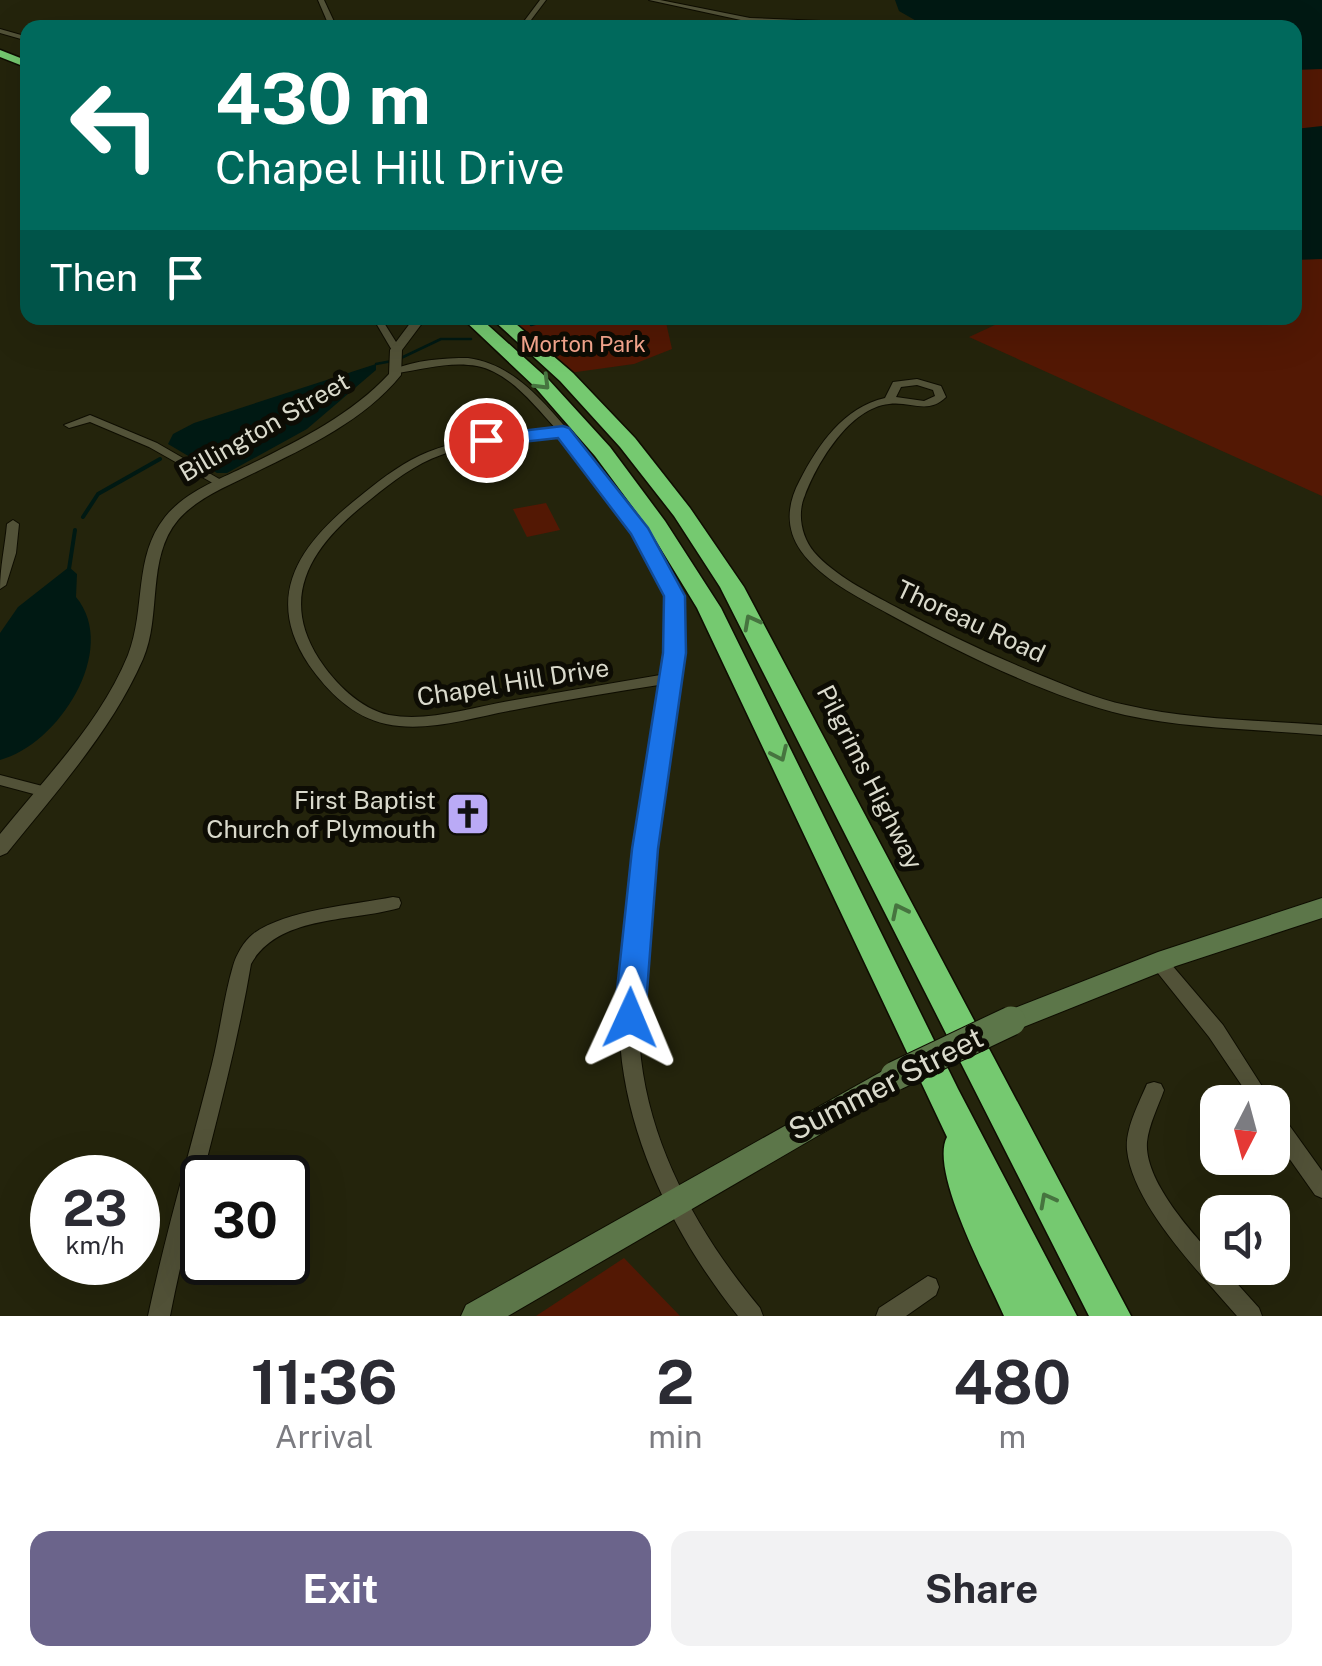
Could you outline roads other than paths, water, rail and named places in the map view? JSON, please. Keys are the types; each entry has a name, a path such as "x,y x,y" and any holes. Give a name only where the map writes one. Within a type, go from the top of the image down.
{"highway":[{"path":"478,325 572,411 664,532 709,608 946,1100 1057,1316"},
{"name":"Pilgrims Highway","path":"507,325 588,396 628,442 688,517 732,587 1067,1237 1112,1316"},
{"path":"946,1100 970,1193 1024,1316"},
{"path":"1067,1237 1125,1316"}],"main road":[{"name":"Summer Street","path":"477,1316 895,1076 1011,1020 1159,962 1322,908"}],"street":[{"path":"526,20 542,0"},
{"path":"652,0 762,20"},
{"path":"380,325 397,360 494,367 563,432 669,578 675,596 671,678 645,849 630,1018 638,1090 676,1200 728,1290 752,1316"},
{"name":"Billington Street","path":"0,848 89,736 134,660 162,534 185,506 301,442 373,395 416,325"},
{"name":"Thoreau Road","path":"889,400 850,418 798,496 799,538 827,572 896,612 1077,697 1156,714 1322,730"},
{"path":"69,424 90,418 153,445 222,484"},
{"name":"Chapel Hill Drive","path":"563,432 497,438 436,452 410,465 362,500 321,538 299,568 291,604 298,633 314,662 350,700 363,711 390,720 432,720 671,678"},
{"path":"0,585 10,553 12,524"},
{"path":"0,780 45,792"},
{"path":"159,1316 168,1262 220,1075 242,964 250,948 262,936 393,903"},
{"path":"1159,962 1216,1031 1251,1085"},
{"path":"1154,1090 1139,1136 1140,1164 1151,1189 1251,1316"},
{"path":"1290,1143 1322,1188"},
{"path":"887,1316 928,1287"}],"water":[{"path":"895,0 1322,0 1322,69 1302,70 1302,20 915,20 899,11"},
{"path":"1322,126 1322,259 1302,260 1302,128"},
{"path":"376,364 376,370 307,429 227,473 217,473 168,444 173,434 194,423"},
{"path":"69,567 77,574 76,597 88,619 91,643 87,668 76,693 43,736 0,760 0,633 18,607"}],"waterway":[{"path":"401,358 441,339 471,339"},
{"path":"376,364 392,361"},
{"path":"83,517 98,494 160,459"},
{"path":"69,569 75,530"}],"place":[{"name":"First Baptist Church of Plymouth","path":"468,814"}],"park label":[{"name":"Morton Park","path":"583,344"}]}
